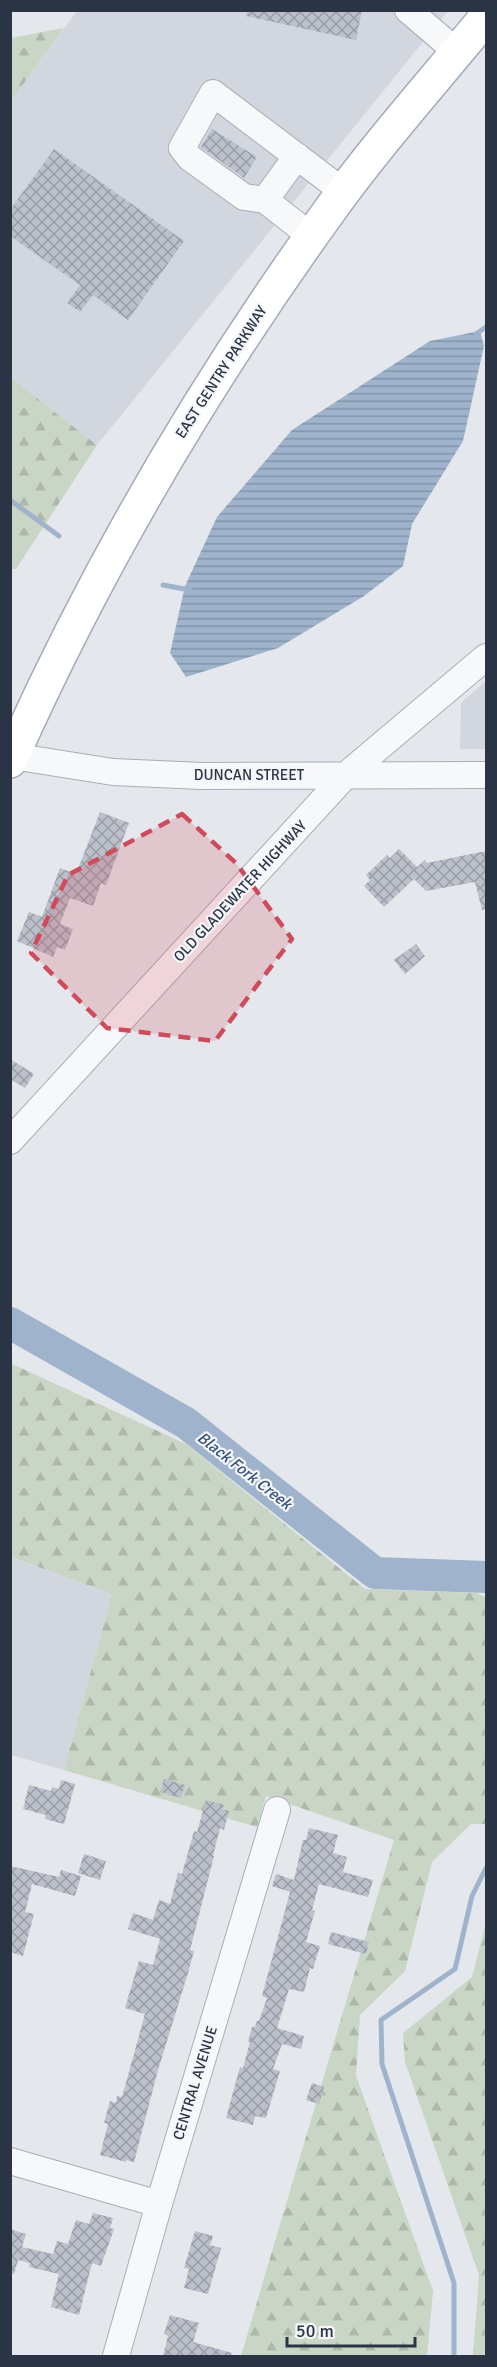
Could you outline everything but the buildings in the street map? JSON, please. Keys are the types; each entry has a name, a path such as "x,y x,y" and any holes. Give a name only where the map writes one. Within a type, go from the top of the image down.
{"main road":[{"name":"EAST GENTRY PARKWAY","path":"11,759 34,707 137,507 229,358 311,236 344,192 486,17"}],"street":[{"path":"408,10 457,52"},
{"path":"311,236 265,200 244,198 190,158 182,148 213,93 344,192"},
{"path":"265,200 297,156"},
{"name":"OLD GLADEWATER HIGHWAY","path":"10,1141 346,775 486,657"},
{"name":"DUNCAN STREET","path":"11,759 113,772 202,776 486,775"},
{"name":"CENTRAL AVENUE","path":"116,2356 277,1810"},
{"path":"10,2161 159,2204"}],"highlighted area":[{"path":"182,814 236,863 292,939 215,1041 107,1028 31,953 68,875"}],"shaded area":[{"path":"77,11 448,11 97,445 11,378 11,101"},
{"path":"486,681 486,749 460,749 461,703"},
{"path":"10,1557 112,1594 64,1770 11,1755"}],"green space":[{"path":"64,28 11,101 11,38"},
{"path":"11,378 97,445 16,569 11,569"},
{"path":"10,1363 186,1444 365,1589 477,1593 486,1598 486,1824 471,1824 432,1862 405,1971 360,2015 356,2076 433,2291 427,2356 241,2356 394,1840 266,1796 257,1827 64,1770 112,1594 11,1557"},
{"path":"486,1922 486,2356 473,2356 479,2275 405,2062 403,2033 472,1977"}],"water":[{"path":"480,331 484,346 463,441 412,524 403,566 364,596 278,648 186,677 170,653 185,586 217,517 292,430 430,341"}],"waterway":[{"path":"476,334 486,327"},
{"path":"10,500 59,536"},
{"path":"163,585 190,590"},
{"name":"Black Fork Creek","path":"10,1323 186,1423 375,1573 486,1577"},
{"path":"454,2356 454,2283 382,2064 381,2020 455,1969 472,1896 486,1868"}]}
